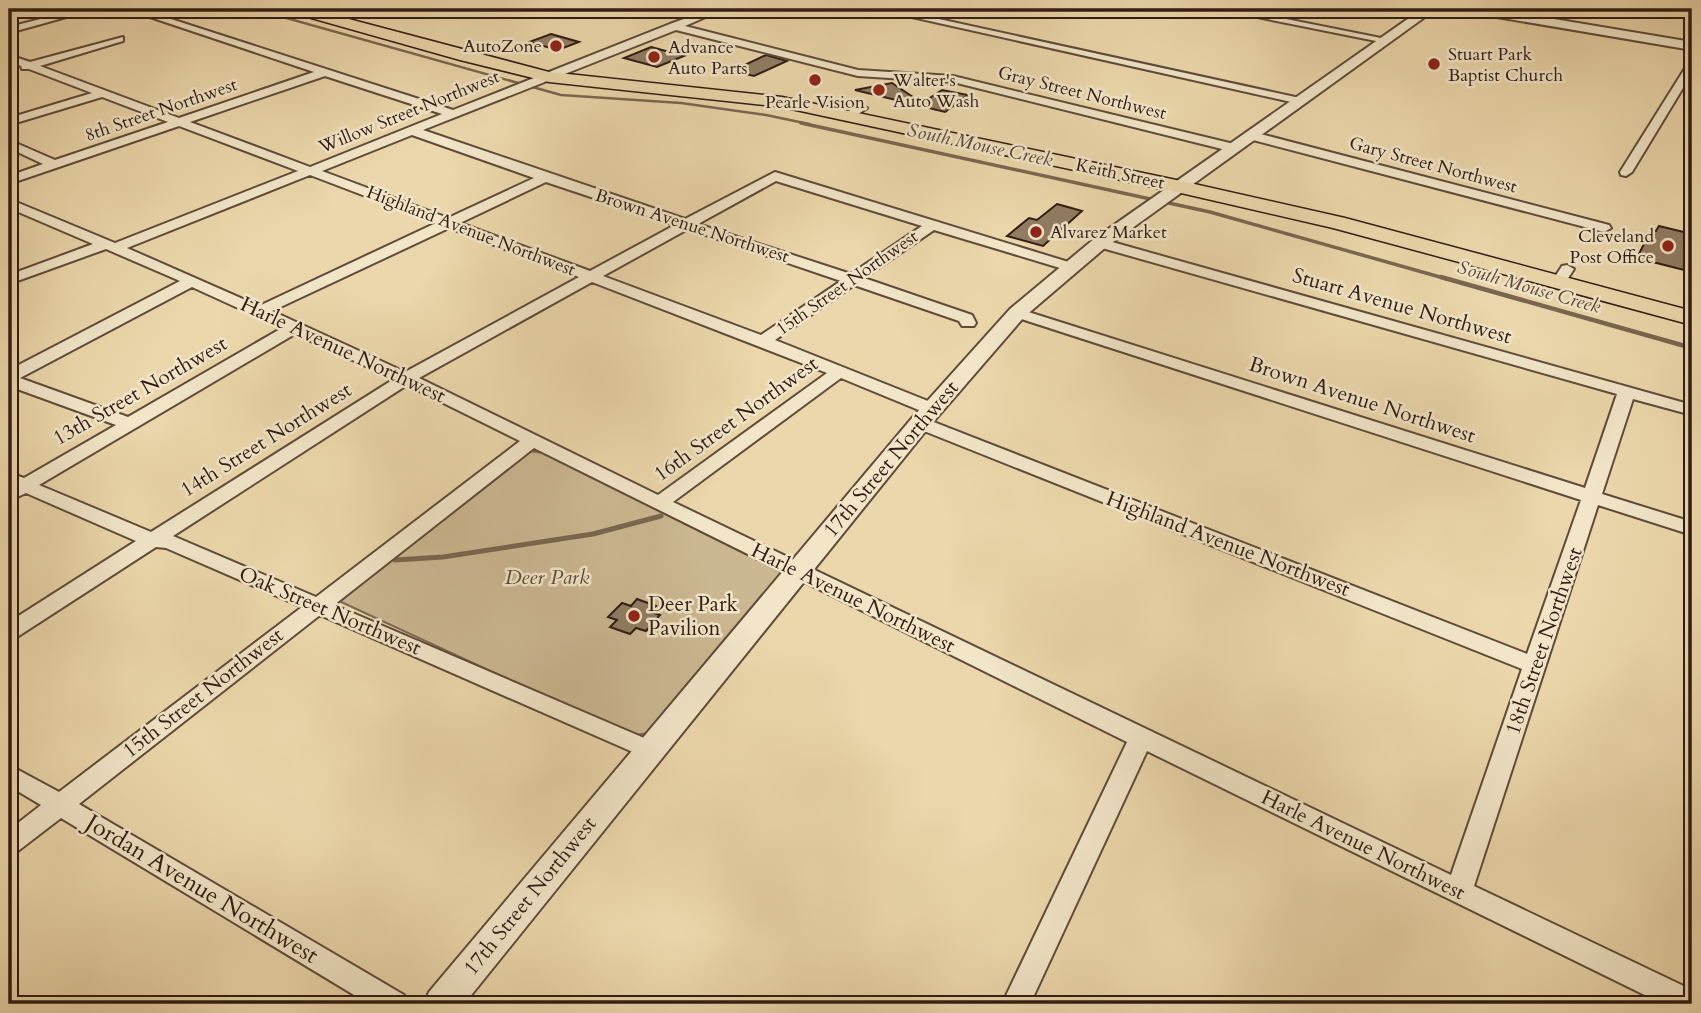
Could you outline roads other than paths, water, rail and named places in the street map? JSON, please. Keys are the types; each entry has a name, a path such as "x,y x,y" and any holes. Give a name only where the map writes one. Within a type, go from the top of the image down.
{"main road":[{"name":"Keith Street","path":"295,9 322,11 558,74 855,111 1183,185 1562,276 1692,301"},
{"name":"Keith Street","path":"1183,185 1311,204 1562,276 1692,318"},
{"path":"1311,204 1342,225"}],"street":[{"path":"9,30 90,9"},
{"path":"131,9 453,114"},
{"name":"Willow Street Northwest","path":"9,280 108,247 313,171 719,9"},
{"path":"881,9 1300,101"},
{"path":"1222,9 1386,40"},
{"name":"17th Street Northwest","path":"442,1004 926,416 1017,313 1100,243 1430,9"},
{"path":"1473,9 1692,46"},
{"name":"Gray Street Northwest","path":"674,26 858,73 953,79 1234,148"},
{"path":"9,72 119,39"},
{"name":"Highland Avenue Northwest","path":"9,58 840,371 926,416 1536,666"},
{"path":"1626,172 1692,65"},
{"name":"8th Street Northwest","path":"9,180 325,72"},
{"path":"9,122 103,93"},
{"name":"Brown Avenue Northwest","path":"413,131 544,178 966,318 968,323"},
{"name":"Gary Street Northwest","path":"1253,136 1604,228"},
{"path":"9,144 55,165"},
{"name":"14th Street Northwest","path":"9,632 406,378 775,176 932,225"},
{"path":"260,311 544,178"},
{"name":"Harle Avenue Northwest","path":"9,203 192,281 406,378 798,572 1692,1004"},
{"path":"932,225 1070,267"},
{"name":"15th Street Northwest","path":"763,341 932,225"},
{"name":"Stuart Avenue Northwest","path":"1100,243 1692,410"},
{"path":"9,378 192,281"},
{"name":"Brown Avenue Northwest","path":"1017,313 1692,529"},
{"name":"13th Street Northwest","path":"14,487 130,424 295,327"},
{"name":"16th Street Northwest","path":"659,503 840,371"},
{"path":"9,378 130,424"},
{"name":"18th Street Northwest","path":"1459,891 1627,390"},
{"name":"15th Street Northwest","path":"9,844 532,441"},
{"name":"Oak Street Northwest","path":"14,487 151,540 170,542 650,750"},
{"path":"1016,1004 1141,738"},
{"name":"Jordan Avenue Northwest","path":"9,774 394,1004"}],"waterway":[{"name":"South Mouse Creek","path":"254,9 561,95 681,103 809,124"},
{"name":"South Mouse Creek","path":"801,123 1210,212 1447,279"},
{"name":"South Mouse Creek","path":"1441,277 1692,348"},
{"path":"395,560 443,557 593,534 661,516"}],"place":[{"name":"AutoZone","path":"556,46"},
{"name":"Advance Auto Parts","path":"654,57"},
{"name":"Stuart Park Baptist Church","path":"1434,64"},
{"name":"Pearle Vision","path":"815,80"},
{"name":"Walter's Auto Wash","path":"879,90"},
{"name":"Alvarez Market","path":"1036,232"},
{"name":"Cleveland Post Office","path":"1668,246"},
{"name":"Deer Park Pavilion","path":"634,616"}],"park label":[{"name":"Deer Park","path":"547,577"}]}
